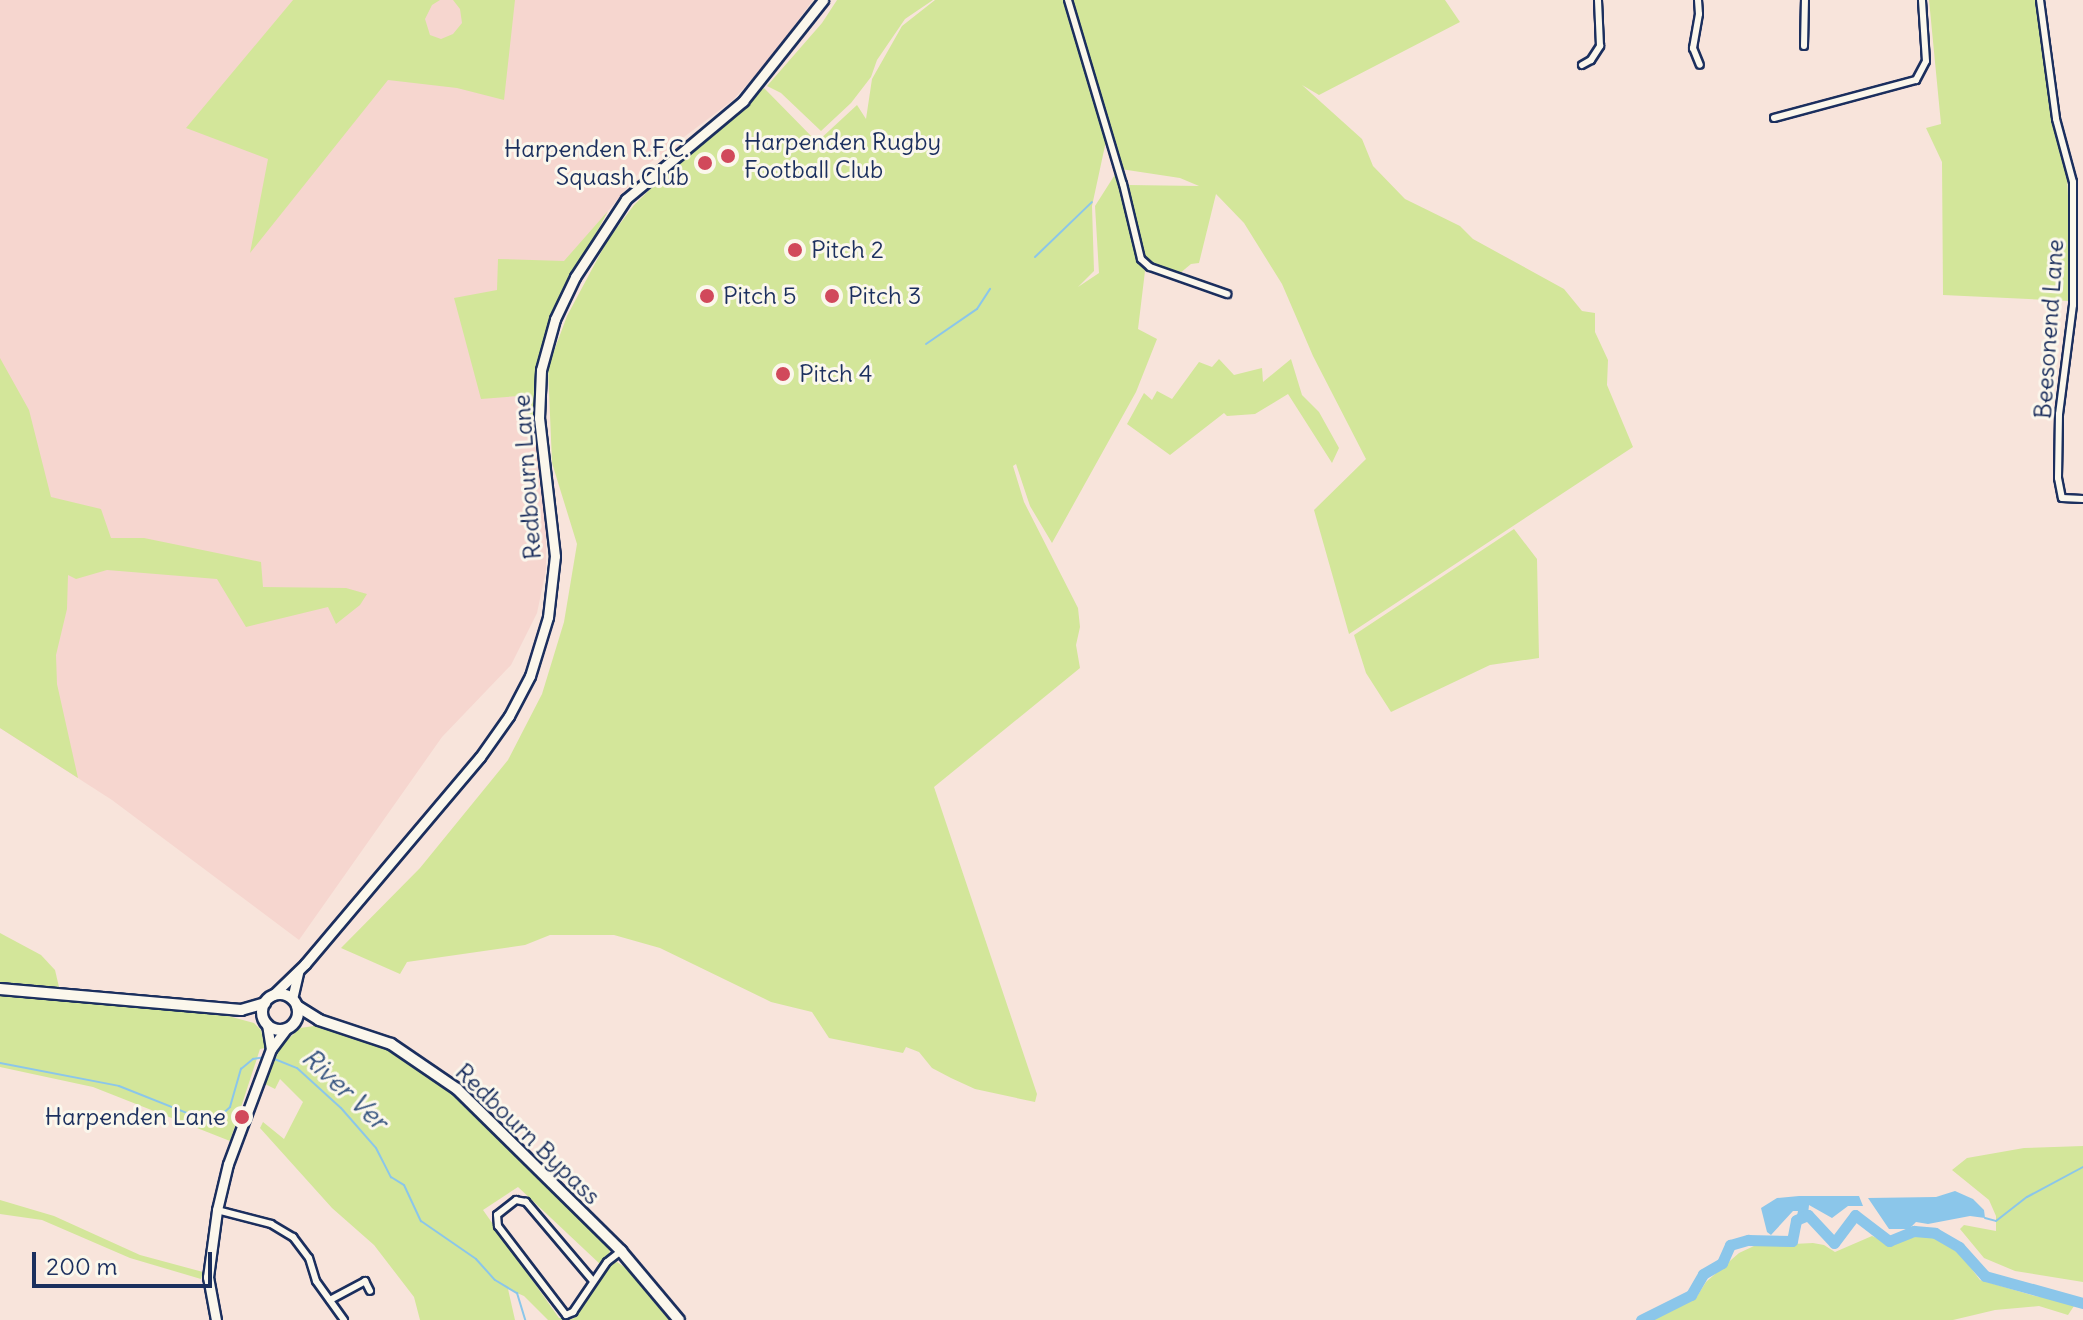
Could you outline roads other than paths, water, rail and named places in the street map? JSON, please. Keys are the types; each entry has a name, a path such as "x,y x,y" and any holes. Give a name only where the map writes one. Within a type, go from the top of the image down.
{"main road":[{"name":"Redbourn Lane","path":"269,999 298,972 480,757 509,716 530,676 548,617 555,556 539,418 541,370 555,319 575,277 626,199 743,101 823,0"},
{"name":"Redbourn Lane","path":"295,1002 298,972"},
{"path":"0,989 241,1010 266,1023 290,1026"},
{"path":"216,1320 208,1277 217,1210 228,1164 268,1056 290,1026 295,1002 282,994 241,1010"},
{"path":"268,1056 266,1023 269,999"},
{"name":"Redbourn Bypass","path":"295,1002 319,1020 391,1044 439,1075 495,1124 621,1251 679,1320"},
{"name":"Redbourn Bypass","path":"290,1026 319,1020"}],"street":[{"path":"1068,0 1123,184 1141,259 1150,267 1227,294"},
{"path":"1582,65 1600,46 1598,0"},
{"path":"1698,0 1699,14 1693,48 1700,65"},
{"path":"1804,46 1805,0"},
{"path":"1774,118 1916,80 1926,61 1922,0"},
{"name":"Beesonend Lane","path":"2040,0 2056,119 2073,182 2073,305 2059,414 2058,478 2062,498 2083,499"},
{"path":"593,1281 526,1202 516,1200 497,1215 498,1226 563,1314 573,1312 593,1281 621,1251"},
{"path":"217,1210 283,1229 309,1258 316,1281 341,1319"},
{"path":"330,1300 365,1281 370,1291"}],"water":[{"path":"1955,1191 1973,1199 1984,1210 1985,1218 1970,1216 1928,1224 1916,1222 1909,1229 1889,1229 1868,1198 1936,1197"},
{"path":"1859,1196 1863,1206 1848,1206 1832,1218 1809,1205 1808,1215 1796,1220 1798,1211 1793,1211 1771,1235 1767,1232 1761,1208 1777,1198"}],"waterway":[{"path":"1035,257 1092,202"},
{"path":"926,344 977,309 990,289"},
{"name":"River Ver","path":"0,1063 119,1086 202,1119 219,1117 230,1107 241,1069 253,1059 266,1057"},
{"name":"River Ver","path":"272,1058 297,1068 341,1108 376,1148 391,1177 404,1185 421,1221 476,1259 495,1280 517,1293 525,1320"},
{"path":"1985,1218 1996,1221 2027,1197 2083,1167"},
{"name":"River Ver","path":"1641,1320 1691,1295 1703,1274 1722,1263 1730,1245 1748,1240 1792,1241 1796,1220 1808,1215 1834,1243 1855,1215 1889,1241 1914,1231 1935,1233 1959,1247 1985,1276 2083,1303"}],"place":[{"name":"Harpenden Rugby Football Club","path":"728,156"},
{"name":"Harpenden R.F.C. Squash Club","path":"705,163"},
{"name":"Pitch 2","path":"795,250"},
{"name":"Pitch 5","path":"707,296"},
{"name":"Pitch 3","path":"832,296"},
{"name":"Pitch 4","path":"783,374"},
{"name":"Harpenden Lane","path":"242,1117"}]}
